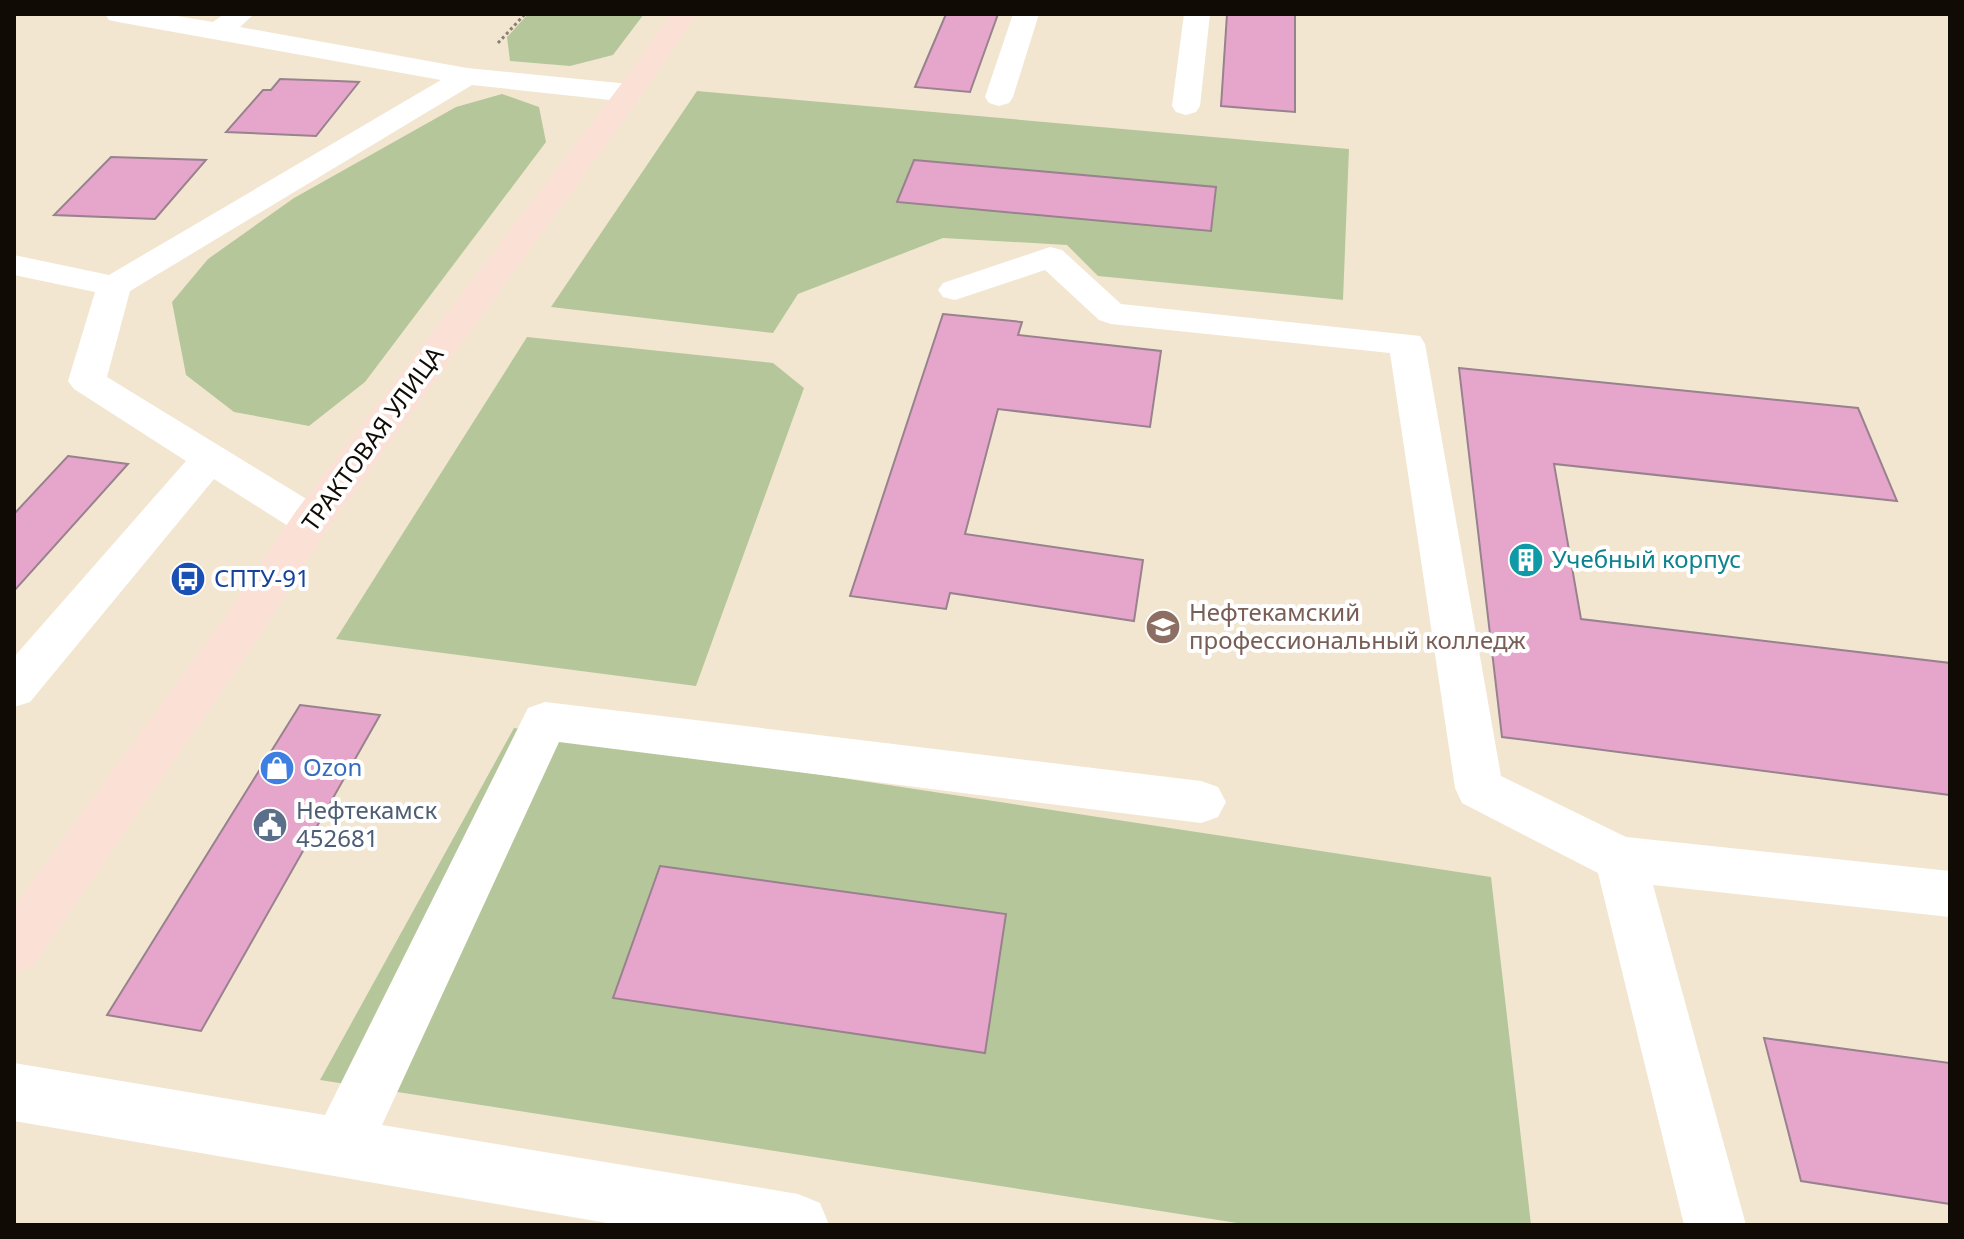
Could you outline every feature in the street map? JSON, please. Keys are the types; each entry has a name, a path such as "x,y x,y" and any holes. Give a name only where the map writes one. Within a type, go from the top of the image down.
{"main road":[{"name":"ТРАКТОВАЯ УЛИЦА","path":"14,949 237,634 311,521 629,93 684,14"}],"street":[{"path":"118,14 467,76 629,93"},
{"path":"218,31 241,14"},
{"path":"999,97 1026,14"},
{"path":"1186,106 1197,14"},
{"path":"14,265 114,286 467,76"},
{"path":"955,290 1050,257 1111,313 1407,344 1479,788 1620,859 1950,894"},
{"path":"114,286 87,381 311,521"},
{"path":"14,689 209,459"},
{"path":"341,1147 545,721 1201,802"},
{"path":"1620,859 1715,1225"},
{"path":"14,1092 798,1225"}],"green space":[{"path":"528,14 644,14 613,55 570,66 510,61 507,37"},
{"path":"697,91 1349,149 1343,300 1098,276 1067,245 943,238 798,294 773,333 551,307"},
{"path":"502,94 539,107 546,142 365,382 309,426 234,412 186,375 172,302 208,259 294,198 456,107"},
{"path":"527,337 773,363 804,388 696,686 336,639"},
{"path":"514,728 1491,877 1531,1225 1250,1225 320,1080","holes":["660,866 1006,914 985,1053 613,998"]}],"building":[{"path":"946,14 998,14 970,92 915,87"},
{"path":"1227,14 1295,14 1295,112 1221,106"},
{"path":"280,79 359,82 316,136 226,132 263,90 271,90"},
{"path":"111,157 206,160 155,219 54,215"},
{"path":"914,160 1216,187 1211,231 897,202"},
{"path":"943,314 1022,322 1018,335 1161,351 1150,427 998,409 965,534 1143,560 1134,621 950,593 946,609 850,596"},
{"name":"Учебный корпус","path":"1459,368 1858,408 1897,501 1554,464 1581,619 1950,663 1950,795 1502,737"},
{"path":"68,456 128,464 14,591 14,514"},
{"path":"300,705 380,715 201,1031 107,1015"},
{"path":"660,866 1006,914 985,1053 613,998"},
{"path":"1764,1038 1950,1063 1950,1204 1801,1181"}],"place":[{"name":"Учебный корпус","path":"1526,560"},
{"name":"СПТУ-91","path":"188,579"},
{"name":"Нефтекамский профессиональный колледж","path":"1163,627"},
{"name":"Ozon","path":"277,768"},
{"name":"Нефтекамск 452681","path":"270,825"}]}
